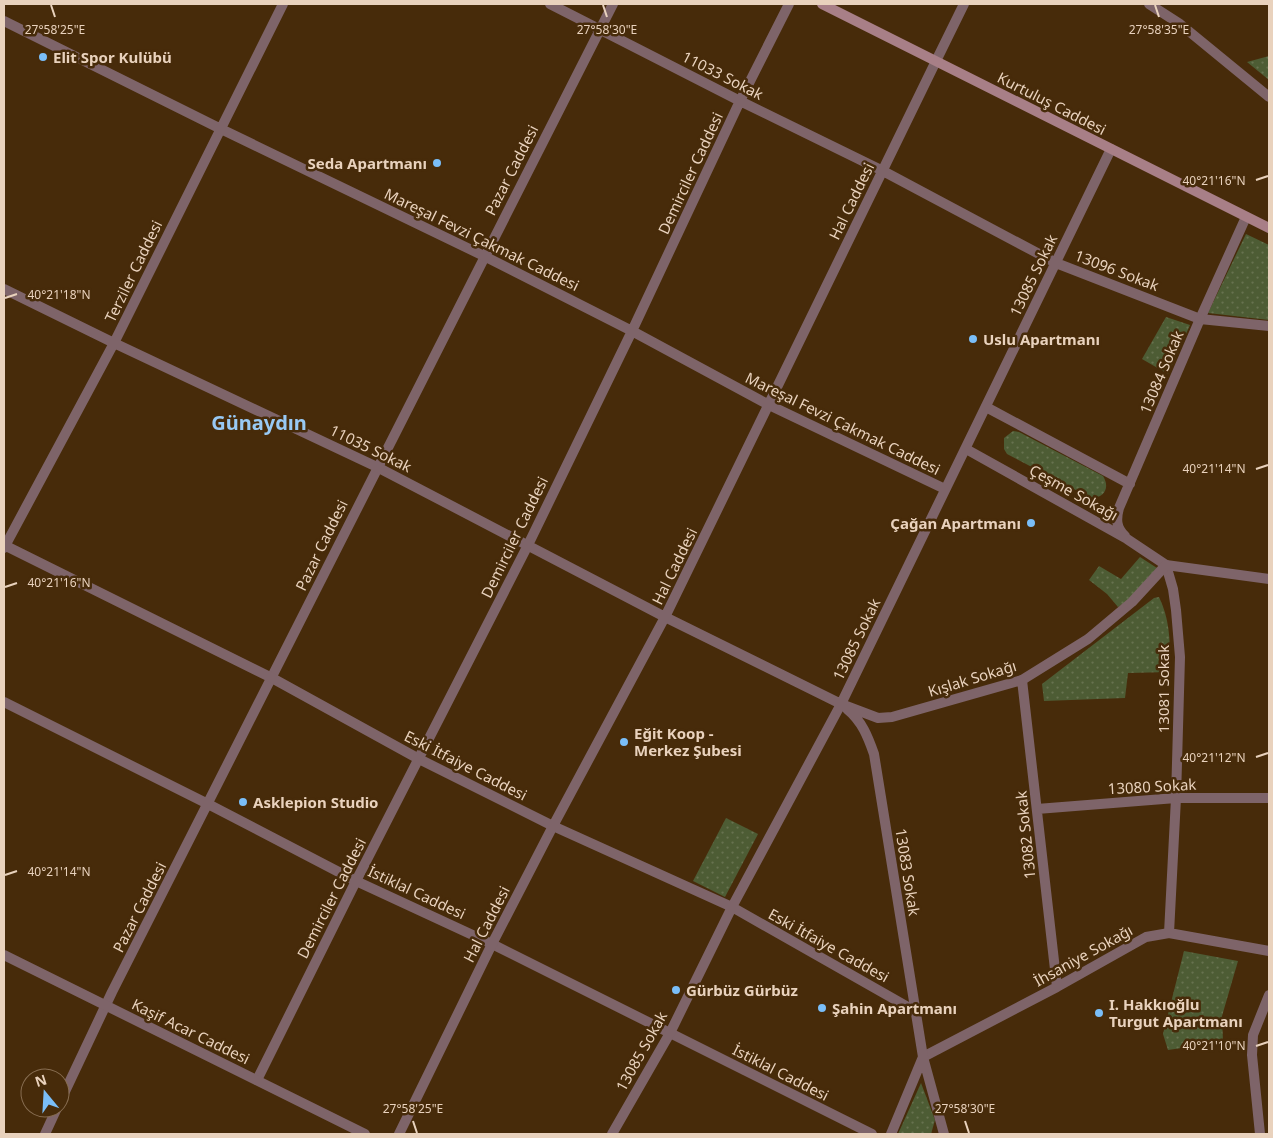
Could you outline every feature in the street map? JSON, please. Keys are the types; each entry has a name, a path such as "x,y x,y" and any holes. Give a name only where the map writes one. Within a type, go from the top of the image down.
{"main road":[{"name":"Kurtuluş Caddesi","path":"822,4 1269,228"}],"street":[{"name":"Terziler Caddesi","path":"4,546 114,343 283,4"},
{"name":"11033 Sokak","path":"550,4 740,101 883,171"},
{"name":"Pazar Caddesi","path":"70,1081 105,1006 613,4"},
{"name":"Demirciler Caddesi","path":"257,1080 356,880 528,545 632,331 740,101 789,4"},
{"name":"Hal Caddesi","path":"399,1134 492,944 553,826 666,618 964,4"},
{"path":"1148,4 1163,7 1180,24 1269,97"},
{"name":"Mareşal Fevzi Çakmak Caddesi","path":"4,21 221,129 484,256 632,331 769,405 944,489"},
{"name":"13085 Sokak","path":"612,1134 670,1033 732,907 841,704 944,489 966,448 1112,149"},
{"name":"13096 Sokak","path":"883,171 1056,262 1200,319 1269,326"},
{"name":"13084 Sokak","path":"1127,539 1118,526 1117,517 1200,319 1246,217"},
{"name":"11035 Sokak","path":"4,289 377,467 666,618"},
{"path":"986,407 1130,484"},
{"name":"Çeşme Sokağı","path":"966,448 1127,539 1166,565"},
{"name":"Eski İtfaiye Caddesi","path":"4,546 272,678 418,759 553,826 732,907 915,1011"},
{"path":"1166,565 1269,579"},
{"name":"Kışlak Sokağı","path":"666,618 841,704 878,718 892,717 1022,680 1088,639 1132,602 1166,565"},
{"name":"13081 Sokak","path":"1166,565 1173,589 1180,657 1176,798 1169,933"},
{"name":"13082 Sokak","path":"1022,680 1057,988"},
{"name":"İstiklal Caddesi","path":"4,702 356,880 492,944 872,1134"},
{"name":"13083 Sokak","path":"841,704 856,716 868,736 874,754 923,1056 944,1134"},
{"name":"13080 Sokak","path":"1037,809 1176,798 1269,798"},
{"name":"İhsaniye Sokağı","path":"923,1056 1057,988 1146,937 1169,933 1269,951"},
{"name":"Kaşif Acar Caddesi","path":"4,955 365,1134"},
{"path":"1260,1134 1252,1055 1253,1035 1269,995"},
{"path":"891,1134 923,1056"},
{"path":"45,1134 52,1118"}],"green space":[{"path":"1269,56 1269,80 1247,62"},
{"path":"1246,234 1269,245 1269,320 1208,313"},
{"path":"1166,317 1190,325 1168,374 1142,359"},
{"path":"1013,431 1019,432 1103,476 1106,488 1103,494 1096,498 1091,498 1007,454 1004,449 1004,438"},
{"path":"1140,557 1157,568 1133,598 1118,607 1107,594 1089,580 1099,566 1121,579"},
{"path":"1159,597 1168,625 1170,672 1128,673 1125,698 1044,701 1042,684 1154,598"},
{"path":"726,818 758,834 725,897 693,881"},
{"path":"1184,951 1238,961 1222,1016 1223,1042 1168,1050 1163,1034"},
{"path":"921,1083 935,1120 931,1134 898,1134"}],"place":[{"name":"Elit Spor Kulübü","path":"43,57"},
{"name":"Seda Apartmanı","path":"437,163"},
{"name":"Uslu Apartmanı","path":"973,339"},
{"name":"Çağan Apartmanı","path":"1031,523"},
{"name":"Eğit Koop - Merkez Şubesi","path":"624,742"},
{"name":"Asklepion Studio","path":"243,802"},
{"name":"Gürbüz Gürbüz","path":"676,990"},
{"name":"Şahin Apartmanı","path":"822,1008"},
{"name":"I. Hakkıoğlu Turgut Apartmanı","path":"1099,1013"}],"district":[{"name":"Günaydın","path":"259,422"}]}
